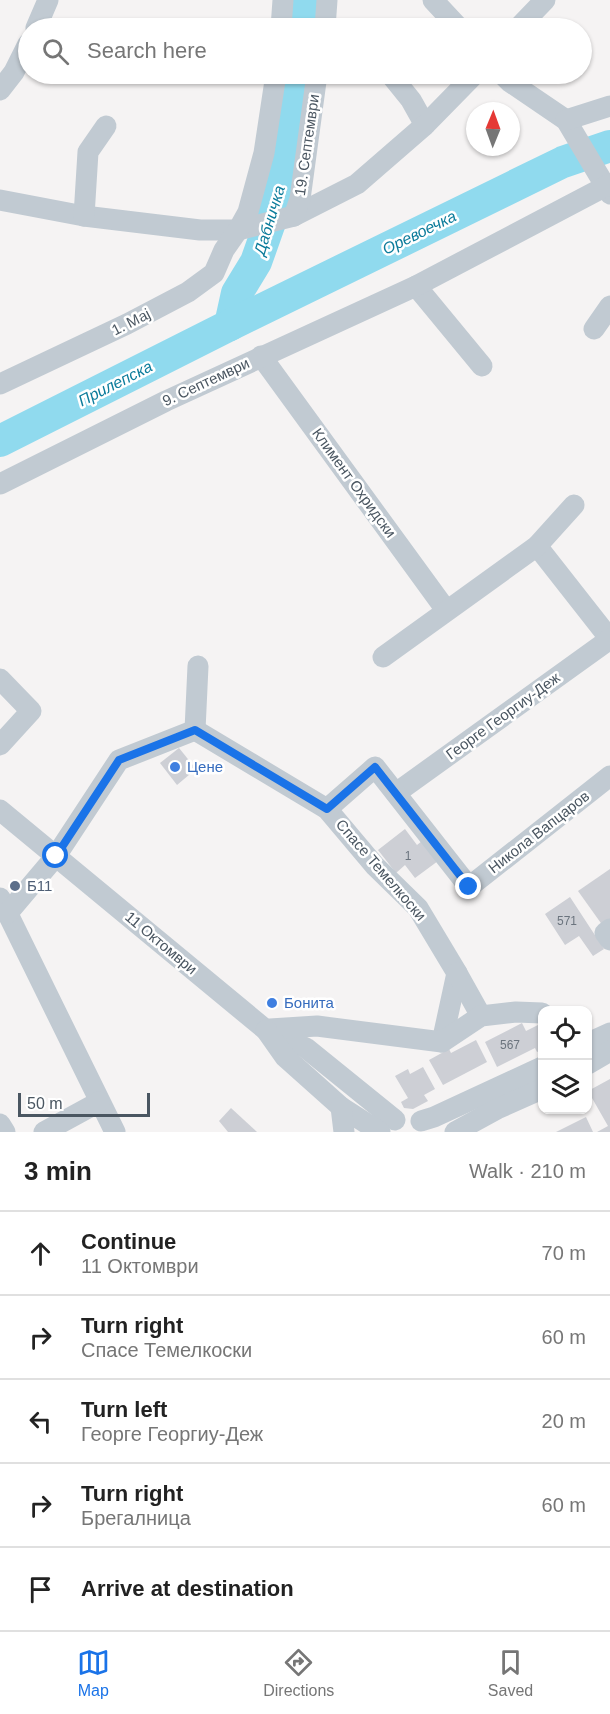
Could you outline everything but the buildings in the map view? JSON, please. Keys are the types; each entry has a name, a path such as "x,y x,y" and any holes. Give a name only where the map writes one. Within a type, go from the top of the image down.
{"street":[{"path":"282,18 283,0"},
{"path":"326,18 327,0"},
{"path":"433,0 450,18"},
{"path":"528,18 545,0"},
{"path":"39,18 44,2"},
{"path":"0,90 18,64"},
{"name":"1. Мај","path":"0,384 127,324 188,292 214,273 224,250 248,212 264,153 274,84"},
{"name":"19. Септември","path":"294,216 300,199 316,84"},
{"path":"398,84 411,100 425,125"},
{"path":"0,200 84,216 200,230 238,231 294,216 357,184 425,125 465,84"},
{"path":"513,84 566,120 608,188"},
{"path":"566,120 610,106"},
{"path":"84,216 88,152 106,126"},
{"name":"9. Септември","path":"0,484 166,401 416,286 608,188"},
{"path":"416,286 482,366"},
{"path":"594,329 610,306"},
{"name":"Климент Охридски","path":"261,356 446,610"},
{"path":"383,657 537,546 574,505"},
{"path":"537,546 610,639"},
{"name":"Георге Георгиу-Деж","path":"396,793 610,639"},
{"path":"115,1132 3,906 56,856 119,760 195,730 198,666"},
{"path":"0,679 31,711 0,745"},
{"name":"Спасе Темелкоски","path":"195,730 327,809 375,866 418,908 457,973"},
{"path":"327,809 375,767 396,793"},
{"name":"Никола Вапцаров","path":"396,793 469,887 610,776"},
{"name":"11 Октомври","path":"0,810 266,1029 306,1048 386,1128"},
{"path":"610,929 605,933 610,940"},
{"path":"457,973 481,1016"},
{"path":"442,1042 457,973"},
{"path":"266,1029 318,1026 442,1042 481,1016 516,1012 538,1013"},
{"name":"11 Октомври","path":"266,1029 285,1057 341,1107 386,1128"},
{"path":"592,1041 610,1033"},
{"path":"592,1062 610,1051"},
{"path":"386,1128 404,1117 426,1126 434,1117 538,1068"},
{"path":"463,1129 497,1109 538,1091"},
{"path":"44,1132 99,1102"},
{"path":"341,1107 344,1132"},
{"path":"0,1124 5,1132"}],"waterway":[{"name":"Дабничка","path":"303,18 304,0"},
{"name":"Дабничка","path":"230,325 237,293 256,262 279,197 296,84"},
{"name":"Оревоечка","path":"0,441 230,325 563,162 610,146"}],"place":[{"name":"Цене","path":"175,767"},
{"name":"Б11","path":"15,886"},
{"name":"Бонита","path":"272,1003"}],"route":[{"path":"56,856 119,760 195,730 327,809 375,767 469,887"}],"water label":[{"name":"Прилепска","path":"115,383"}]}
